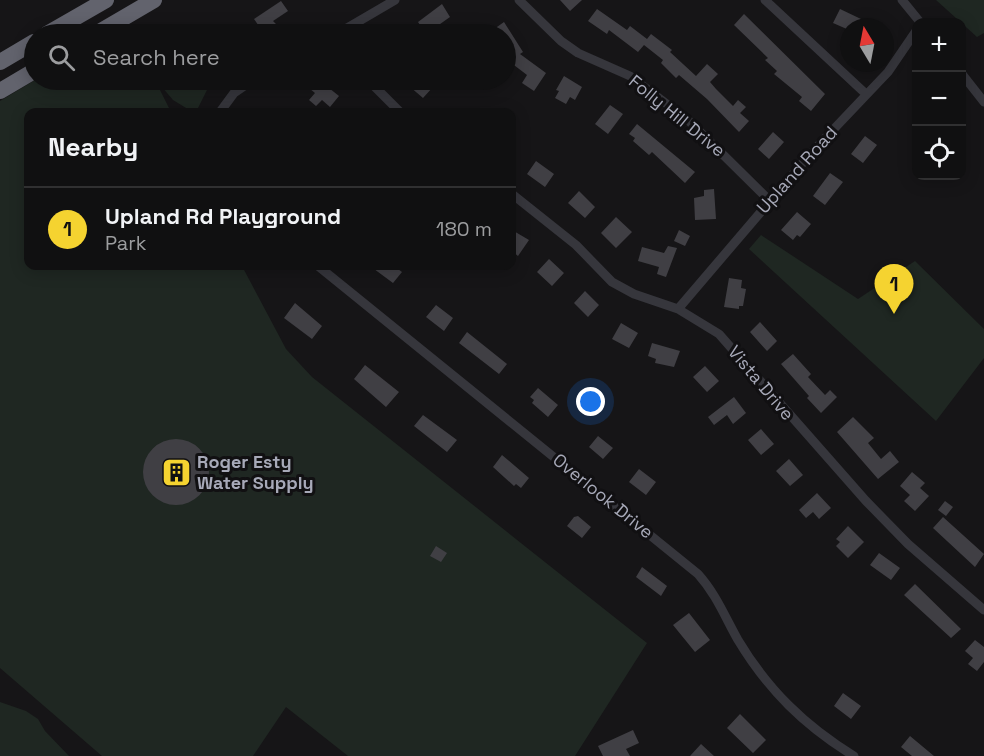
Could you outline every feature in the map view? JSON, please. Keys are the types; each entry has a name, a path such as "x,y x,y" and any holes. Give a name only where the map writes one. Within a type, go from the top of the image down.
{"highway":[{"path":"64,24 105,0"},
{"path":"113,24 154,0"},
{"path":"0,62 24,48"},
{"path":"0,91 24,77"}],"street":[{"path":"355,24 394,0"},
{"name":"Folly Hill Drive","path":"519,0 561,41 578,53 630,76 689,121 770,201"},
{"path":"765,0 866,94"},
{"path":"902,0 917,18"},
{"name":"Upland Road","path":"678,309 770,201 888,72 912,37"},
{"path":"966,79 984,102"},
{"path":"223,108 238,90"},
{"path":"378,90 396,108"},
{"name":"Vista Drive","path":"516,197 576,245 612,282 634,294 678,309 719,334 866,501 908,544 984,610"},
{"name":"Overlook Drive","path":"323,270 698,574 712,590 749,657 774,691 808,725 854,756"}],"shaded area":[{"path":"936,0 984,0 984,33 977,37 966,27 966,18 956,18"},
{"path":"24,87 24,90 160,90 169,108 24,108 24,270 244,270 286,349 312,377 647,643 575,756 348,756 286,707 253,756 102,756 0,668 0,101"},
{"path":"164,90 207,90 198,108 186,108 173,100"},
{"path":"761,235 858,299 915,261 984,329 984,358 936,421 749,249"},
{"path":"0,702 26,711 38,719 45,731 69,756 0,756"}],"building":[{"path":"560,0 582,0 570,11"},
{"path":"281,1 288,11 273,21 276,24 257,24 254,19"},
{"path":"442,4 450,17 440,24 419,24 418,22"},
{"path":"597,9 627,30 630,26 647,39 651,34 672,50 670,52 696,76 707,64 718,74 710,82 733,106 738,100 746,107 740,113 749,121 739,132 707,99 679,75 676,78 661,63 663,60 644,45 638,52 609,30 607,34 588,21"},
{"path":"840,9 859,18 840,18 840,26 833,23"},
{"path":"744,14 825,94 811,111 799,101 802,97 774,74 777,71 765,60 768,58 734,25"},
{"path":"516,41 523,52 520,54 546,73 534,91 522,83 527,75 516,67"},
{"path":"564,76 582,87 575,100 570,97 566,104 555,98 559,91 556,90"},
{"path":"311,90 332,90 339,96 330,107 322,100 316,106 309,100 315,93"},
{"path":"414,90 430,90 423,98"},
{"path":"610,105 623,114 608,134 595,124"},
{"path":"637,124 695,172 685,183 652,152 649,155 633,141 635,138 629,134"},
{"path":"773,132 784,142 769,159 758,149"},
{"path":"865,136 877,145 863,163 851,154"},
{"path":"536,161 554,174 545,187 527,174"},
{"path":"830,173 843,182 825,205 813,196"},
{"path":"714,189 716,219 695,220 694,198 704,196 704,190"},
{"path":"579,191 595,207 585,218 568,203"},
{"path":"797,212 811,224 800,237 797,235 793,240 781,230"},
{"path":"616,217 632,232 616,248 601,233"},
{"path":"679,230 690,236 685,246 674,241"},
{"path":"516,232 529,240 518,256 516,254"},
{"path":"668,246 677,248 666,277 657,274 659,267 638,261 642,247 664,253"},
{"path":"549,259 564,273 552,286 537,272"},
{"path":"375,270 399,270 402,272 393,283"},
{"path":"729,278 742,280 741,288 746,289 743,306 739,306 739,309 724,307"},
{"path":"585,291 599,305 588,317 574,303"},
{"path":"295,303 322,326 312,339 284,318"},
{"path":"436,305 453,318 444,331 426,317"},
{"path":"760,322 777,341 767,351 750,332"},
{"path":"621,323 638,333 629,348 612,339"},
{"path":"467,332 507,364 499,374 459,343"},
{"path":"652,343 680,351 674,367 655,363 656,359 648,356"},
{"path":"793,354 811,374 808,377 825,395 830,390 837,397 821,413 781,364"},
{"path":"365,365 399,392 386,407 354,379"},
{"path":"705,366 719,381 707,392 693,377"},
{"path":"538,388 558,405 548,417 532,403 534,400 530,397"},
{"path":"734,397 746,413 733,424 727,415 714,425 708,417"},
{"path":"423,415 457,440 447,452 414,426"},
{"path":"853,417 874,438 868,443 881,459 890,451 899,462 878,479 837,432"},
{"path":"761,429 774,444 761,455 748,440"},
{"path":"598,436 613,448 603,459 589,447"},
{"name":"Roger Esty Water Supply","path":"176,439 188,442 199,449 206,460 209,472 206,484 199,495 188,502 176,505 164,502 153,495 146,484 143,472 146,460 153,449 164,442"},
{"path":"502,455 529,478 521,488 516,484 514,486 493,467"},
{"path":"789,459 803,475 790,486 776,471"},
{"path":"639,469 656,482 646,495 629,482"},
{"path":"912,472 925,483 920,488 929,496 915,511 904,501 910,495 900,486"},
{"path":"817,493 831,508 819,519 813,512 806,518 799,510"},
{"path":"945,501 953,507 946,516 938,510"},
{"path":"578,516 591,527 582,538 567,526 574,517"},
{"path":"943,517 984,554 975,567 933,528"},
{"path":"848,526 864,542 848,558 836,546 840,542 836,539"},
{"path":"436,546 447,553 441,562 430,556"},
{"path":"879,553 900,568 891,580 870,565"},
{"path":"642,567 667,586 661,596 636,577"},
{"path":"915,584 961,629 951,638 904,595"},
{"path":"689,613 710,640 695,652 673,625"},
{"path":"975,640 984,647 984,662 977,671 968,664 973,658 965,651"},
{"path":"843,693 861,706 851,719 834,706"},
{"path":"740,714 766,740 753,753 727,728"},
{"path":"633,730 639,743 626,749 630,756 603,756 598,746"},
{"path":"910,736 934,756 912,756 901,747"},
{"path":"701,744 714,756 690,756"}],"place":[{"name":"Upland Rd Playground","path":"894,314"},
{"name":"Roger Esty Water Supply","path":"176,472"}]}
